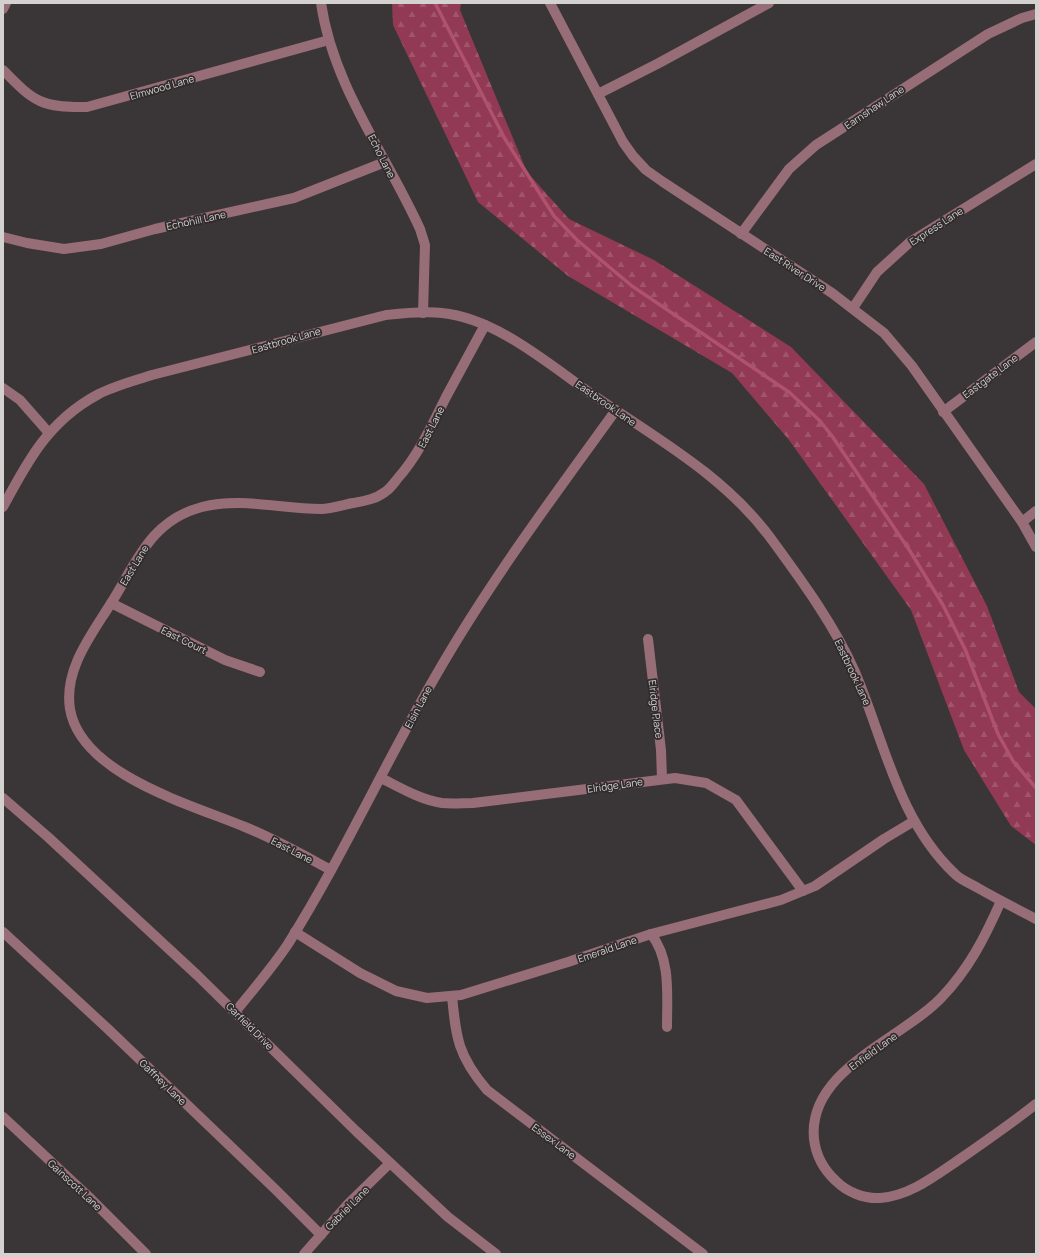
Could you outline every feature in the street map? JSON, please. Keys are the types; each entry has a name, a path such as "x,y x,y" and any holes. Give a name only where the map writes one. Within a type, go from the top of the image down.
{"street":[{"path":"3,9 6,3"},
{"name":"Echo Lane","path":"321,3 329,40 347,88 413,214 425,245 423,312"},
{"name":"East River Drive","path":"550,3 623,142 633,156 646,170 853,308 884,333 900,350 1022,522 1036,546"},
{"path":"598,94 659,63 769,3"},
{"name":"Earnshaw Lane","path":"741,234 789,169 816,145 988,34 1022,18 1036,14"},
{"name":"Elmwood Lane","path":"3,70 24,92 38,100 53,106 87,107 329,40"},
{"name":"Echohill Lane","path":"3,237 27,243 64,249 101,244 155,229 294,198 385,162"},
{"name":"Express Lane","path":"853,308 878,272 910,242 1036,164"},
{"name":"Eastbrook Lane","path":"3,507 29,460 49,433 66,416 98,395 115,387 152,375 386,315 423,312 444,313 485,325 517,343 719,482 747,509 771,538 814,601 846,653 870,710 897,786 914,821 935,852 956,876 1036,919"},
{"name":"East Lane","path":"331,870 245,826 188,806 151,789 104,759 82,736 75,724 70,709 71,679 82,649 151,536 171,520 200,507 231,503 323,509 369,500 386,492 415,457 485,325"},
{"name":"Eastgate Lane","path":"943,412 1036,342"},
{"path":"3,388 20,400 49,433"},
{"name":"Elsin Lane","path":"235,1012 277,959 295,932 331,870 433,680 478,606 567,476 616,410"},
{"path":"1022,522 1036,511"},
{"name":"East Court","path":"111,603 225,660 260,672"},
{"name":"Elridge Place","path":"648,639 661,750 662,779"},
{"name":"Elridge Lane","path":"381,778 420,796 440,802 456,804 662,779 675,778 706,783 736,800 803,891"},
{"name":"Garfield Drive","path":"3,798 48,837 235,1012 390,1163 448,1217 496,1254"},
{"name":"Emerald Lane","path":"295,932 360,973 396,991 427,998 452,996 479,990 651,934 781,900 816,886 884,838 914,821"},
{"name":"Enfield Lane","path":"1001,901 978,951 962,974 941,998 916,1020 851,1066 830,1086 823,1097 815,1124 814,1138 816,1153 831,1176 841,1186 866,1197 880,1198 909,1190 937,1174 1012,1123 1036,1104"},
{"name":"Gaffney Lane","path":"3,932 108,1029 321,1235"},
{"path":"651,934 658,942 664,959 667,987 667,1027"},
{"name":"Essex Lane","path":"452,996 457,1039 461,1052 467,1064 486,1090 703,1254"},
{"name":"Gainscott Lane","path":"3,1117 91,1199 142,1252"},
{"name":"Gabriel Lane","path":"304,1254 390,1163"}],"green space":[{"path":"392,3 461,3 460,10 527,172 569,219 654,260 791,347 924,484 987,606 1019,692 1036,709 1036,845 1011,826 964,750 911,610 789,440 732,373 568,276 478,202 393,25"}],"waterway":[{"path":"435,3 505,139 554,216 577,240 632,286 789,392 820,421 832,436 910,551 943,605 965,649 998,734 1013,761 1036,788"}]}
